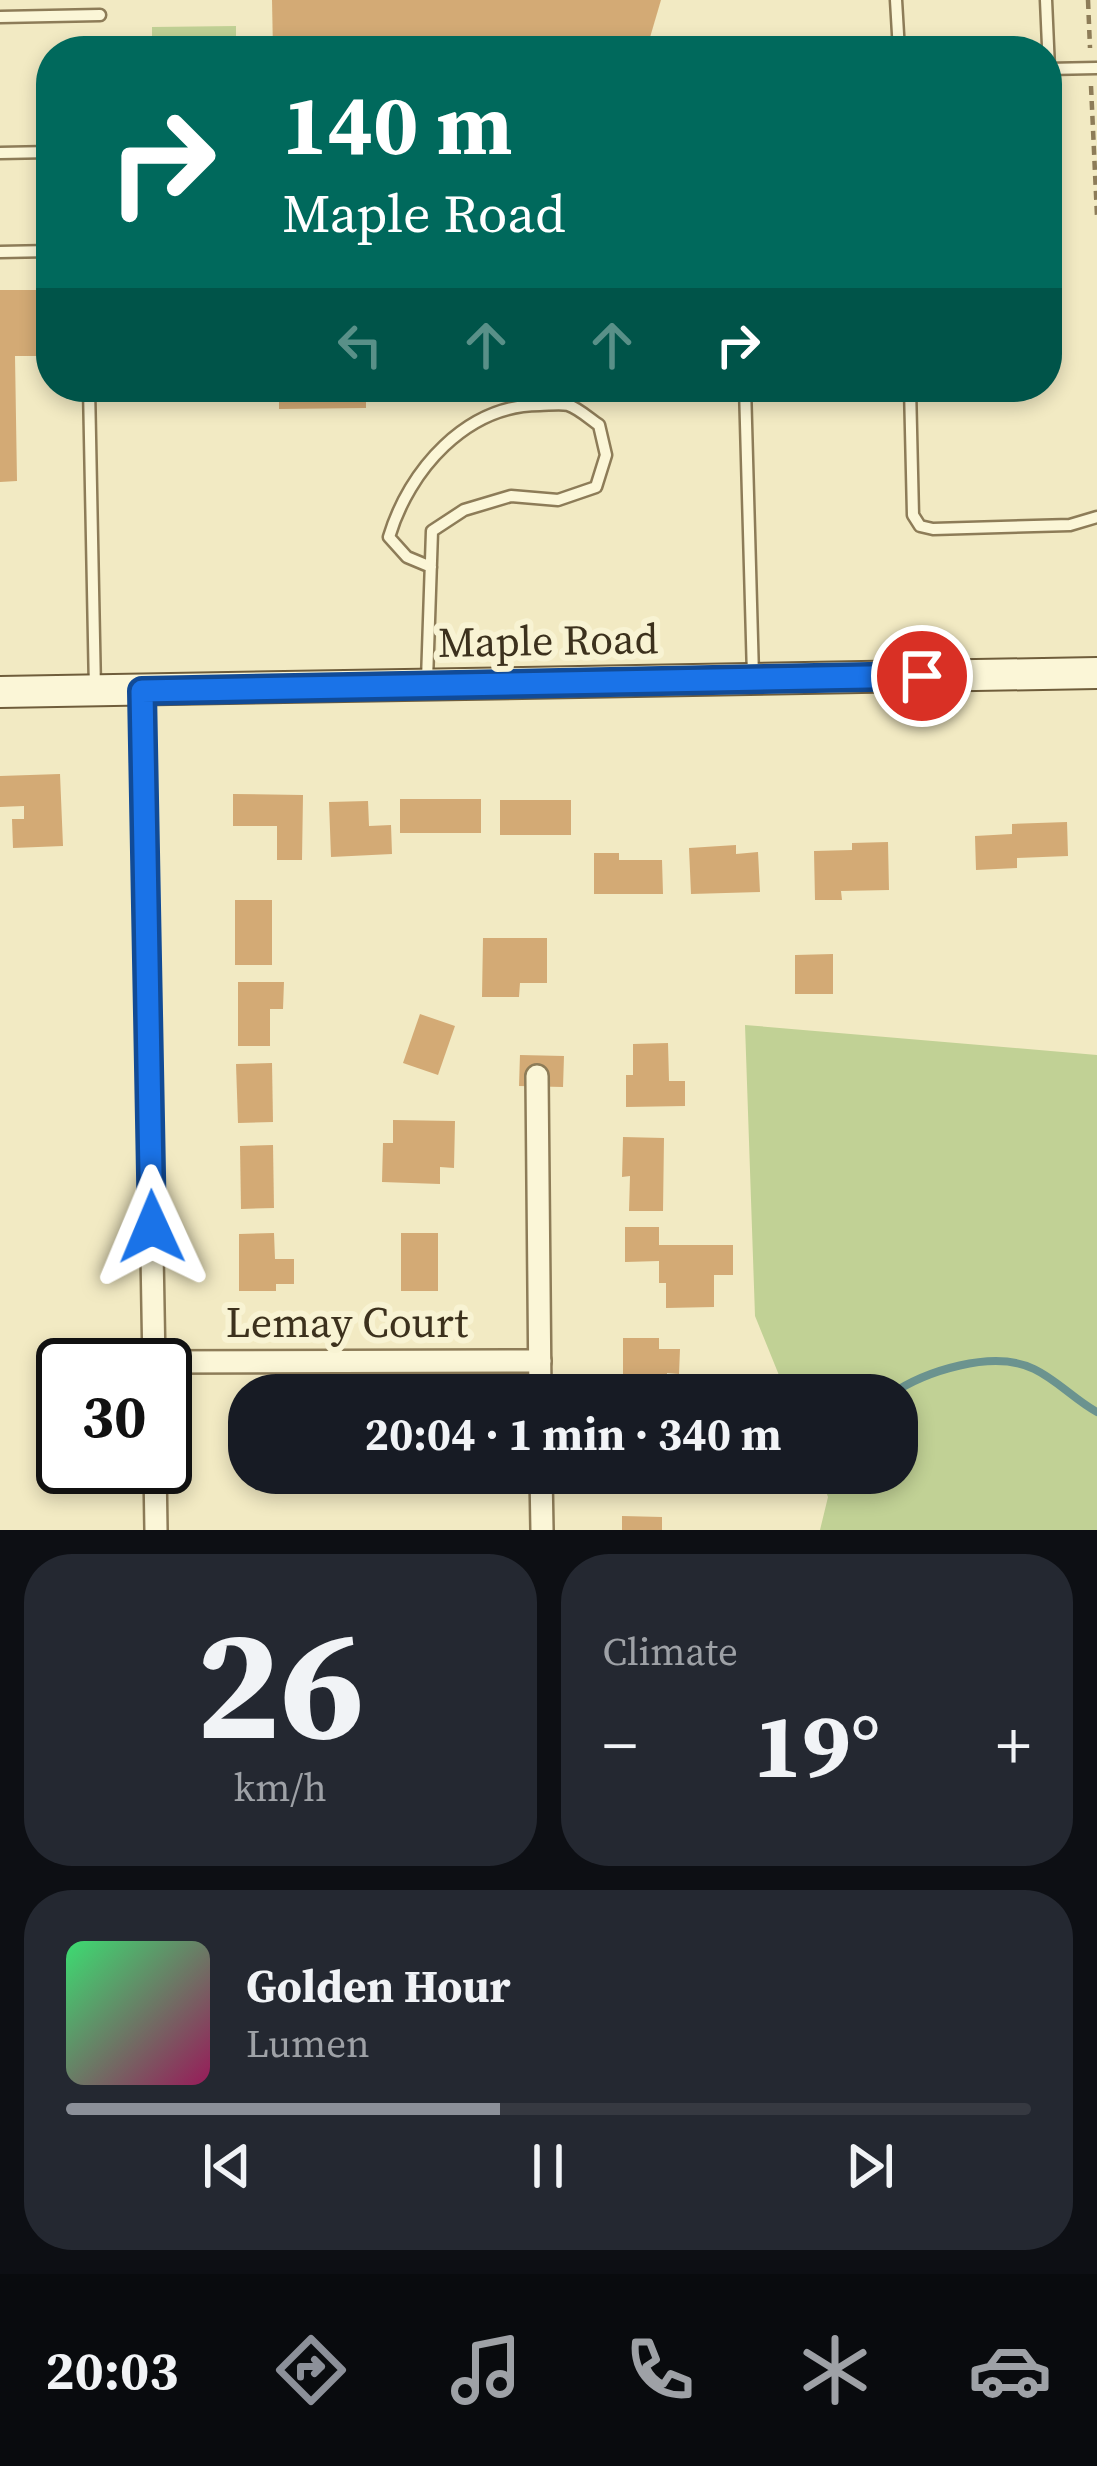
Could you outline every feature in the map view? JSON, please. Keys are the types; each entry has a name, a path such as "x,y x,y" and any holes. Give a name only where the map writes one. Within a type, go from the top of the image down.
{"main road":[{"name":"Maple Road","path":"0,692 1097,673"}],"street":[{"path":"142,691 154,1338"},
{"path":"538,1076 540,1374"},
{"name":"Lemay Court","path":"192,1364 540,1361"},
{"path":"155,1494 156,1530"},
{"path":"542,1494 542,1530"}],"lane":[{"path":"896,0 898,36"},
{"path":"1046,0 1047,36"},
{"path":"0,16 100,15"},
{"path":"1062,69 1097,68"},
{"path":"0,153 36,152"},
{"path":"0,252 36,251"},
{"path":"88,402 95,692"},
{"path":"745,402 753,679"},
{"path":"910,402 914,515 920,526 1070,525 1097,517"},
{"path":"427,683 432,531 464,510 512,496 557,500 596,487 606,454 599,425 568,405 514,405 474,420 421,472 398,508 389,537 406,557 430,567"}],"path":[{"path":"1088,0 1090,50"},
{"path":"1090,86 1097,216"}],"green space":[{"path":"236,26 236,36 152,36 152,27"},
{"path":"745,1025 1097,1055 1097,1530 820,1530 827,1494 918,1494 918,1374 778,1374 755,1316"}],"building":[{"path":"272,0 661,0 650,36 273,36"},
{"path":"0,290 36,290 36,356 15,356 17,481 0,482"},
{"path":"279,402 366,402 366,408 279,409"},
{"path":"60,774 63,846 13,848 12,819 24,819 24,806 0,807 0,776"},
{"path":"233,794 303,795 302,860 277,860 277,826 233,826"},
{"path":"400,799 481,799 481,833 400,833"},
{"path":"500,800 571,800 571,835 500,835"},
{"path":"368,801 369,826 391,825 392,854 331,857 329,802"},
{"path":"1067,822 1068,856 1017,858 1017,868 976,870 975,836 1012,834 1012,824"},
{"path":"888,842 889,890 841,891 842,900 815,900 814,851"},
{"path":"736,845 736,854 758,852 760,892 691,894 689,848"},
{"path":"594,853 619,853 619,860 662,860 663,894 594,894"},
{"path":"235,900 272,900 272,965 235,965"},
{"path":"483,938 547,938 547,983 520,983 519,997 482,997"},
{"path":"833,954 833,994 795,994 795,955"},
{"path":"238,982 284,982 283,1009 270,1009 270,1046 238,1046"},
{"path":"420,1014 455,1026 438,1075 403,1063"},
{"path":"668,1043 669,1081 685,1081 685,1106 626,1107 633,1044"},
{"path":"520,1055 564,1056 563,1087 519,1086"},
{"path":"272,1063 273,1122 238,1123 236,1064"},
{"path":"393,1120 455,1121 454,1168 440,1167 440,1184 382,1182 383,1143 393,1143"},
{"path":"623,1137 664,1138 663,1211 629,1211 630,1176 622,1177"},
{"path":"273,1145 274,1208 241,1209 240,1146"},
{"path":"625,1227 659,1227 659,1245 733,1245 733,1275 714,1275 714,1307 666,1308 666,1283 659,1283 659,1261 625,1262"},
{"path":"274,1233 275,1259 294,1259 294,1284 276,1284 276,1291 239,1291 239,1234"},
{"path":"401,1233 438,1233 438,1291 401,1291"},
{"path":"623,1338 659,1338 659,1349 680,1349 679,1374 623,1374"},
{"path":"622,1516 662,1517 662,1530 622,1530"}],"waterway":[{"path":"918,1380 980,1362 1017,1363 1034,1369 1097,1412"}],"route":[{"path":"152,1227 142,691 922,676"}]}
